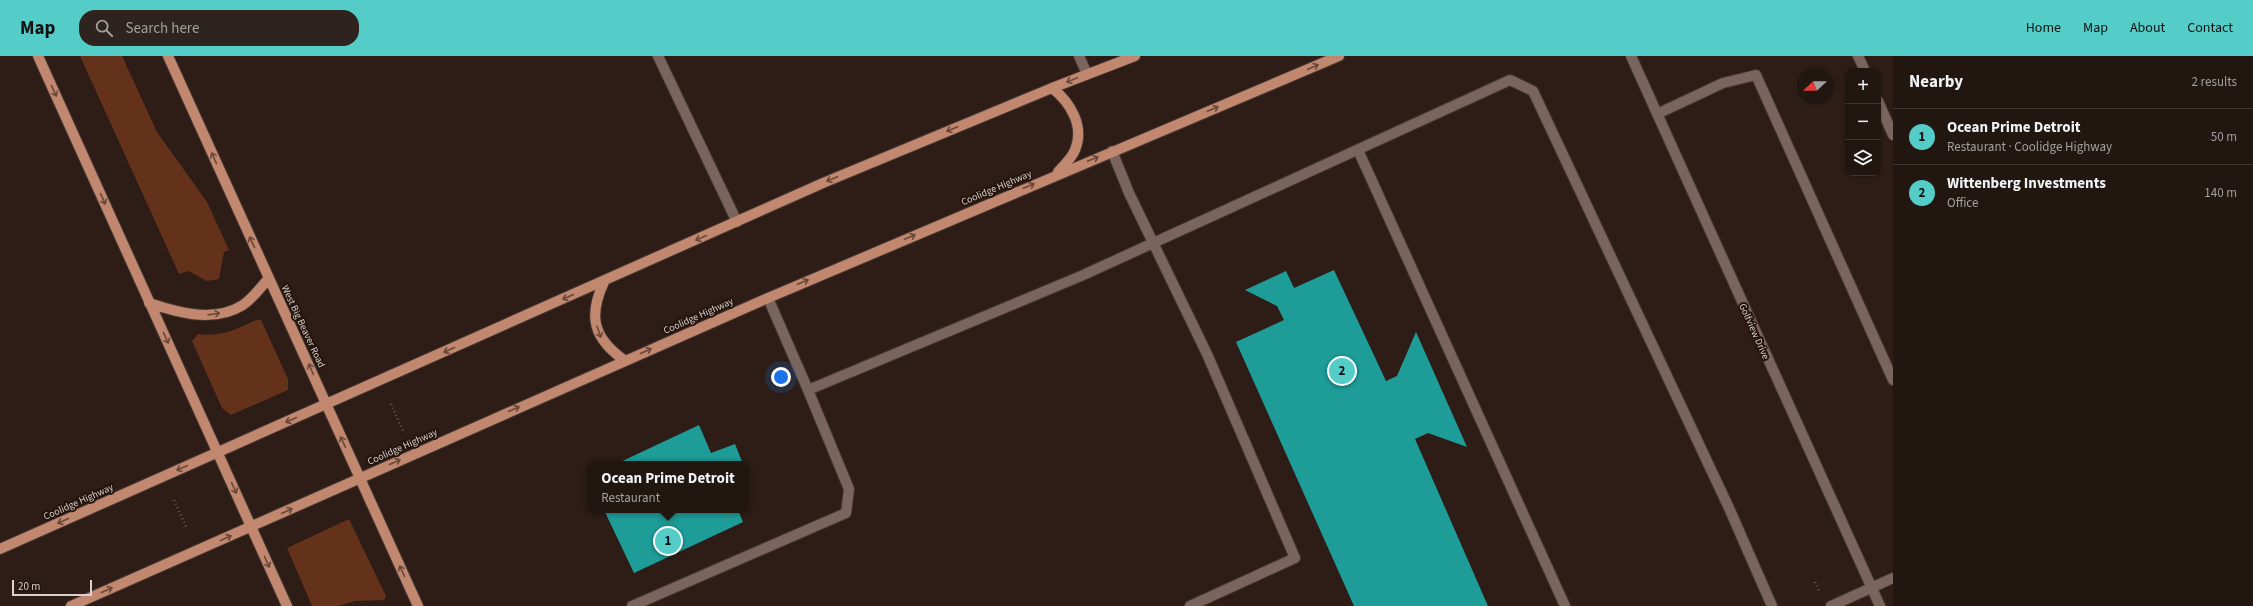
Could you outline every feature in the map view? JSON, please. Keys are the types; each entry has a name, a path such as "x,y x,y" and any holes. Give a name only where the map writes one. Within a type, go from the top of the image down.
{"main road":[{"path":"38,56 287,606"},
{"name":"West Big Beaver Road","path":"168,56 418,606"},
{"name":"Coolidge Highway","path":"0,549 604,282 823,183 1052,88 1135,56"},
{"name":"Coolidge Highway","path":"71,606 624,360 1057,174 1339,56"},
{"path":"1052,88 1063,97 1072,110 1077,124 1078,136 1075,151 1057,174"},
{"path":"149,303 181,313 207,315 227,312 243,304 269,278"},
{"path":"604,282 597,296 594,316 600,336 610,350 624,360"}],"street":[{"path":"658,56 737,222"},
{"path":"1079,56 1087,74"},
{"name":"Golfview Drive","path":"1631,56 1880,606"},
{"path":"1858,56 1864,68"},
{"path":"1657,114 1723,83 1756,75 1893,380"},
{"path":"808,390 1081,276 1510,80 1533,91 1729,508 1772,606"},
{"path":"1879,104 1893,135"},
{"path":"1358,150 1565,606"},
{"path":"1112,152 1129,193 1207,354 1295,558 1190,606"},
{"path":"632,606 846,513 849,489 768,298"},
{"path":"1831,606 1893,578"}],"path":[{"path":"391,404 404,433"},
{"path":"174,500 187,529"}],"shaded area":[{"path":"80,56 122,56 157,132 207,202 229,250 224,252 219,279 207,281 188,271 179,274"},
{"path":"256,320 261,320 288,379 288,390 231,415 222,408 192,341 198,334 221,334 242,327"},
{"path":"349,519 386,596 384,600 355,601 339,606 312,606 287,548"}],"building":[{"path":"1334,270 1386,381 1397,376 1416,332 1467,447 1428,433 1415,439 1488,606 1354,606 1236,342 1284,320 1277,306 1245,290 1286,271 1294,288"},
{"path":"699,425 711,453 735,444 742,461 622,461"},
{"path":"605,513 739,513 743,522 634,573"}],"place":[{"name":"Wittenberg Investments","path":"1342,371"},
{"name":"Ocean Prime Detroit","path":"668,541"}]}
